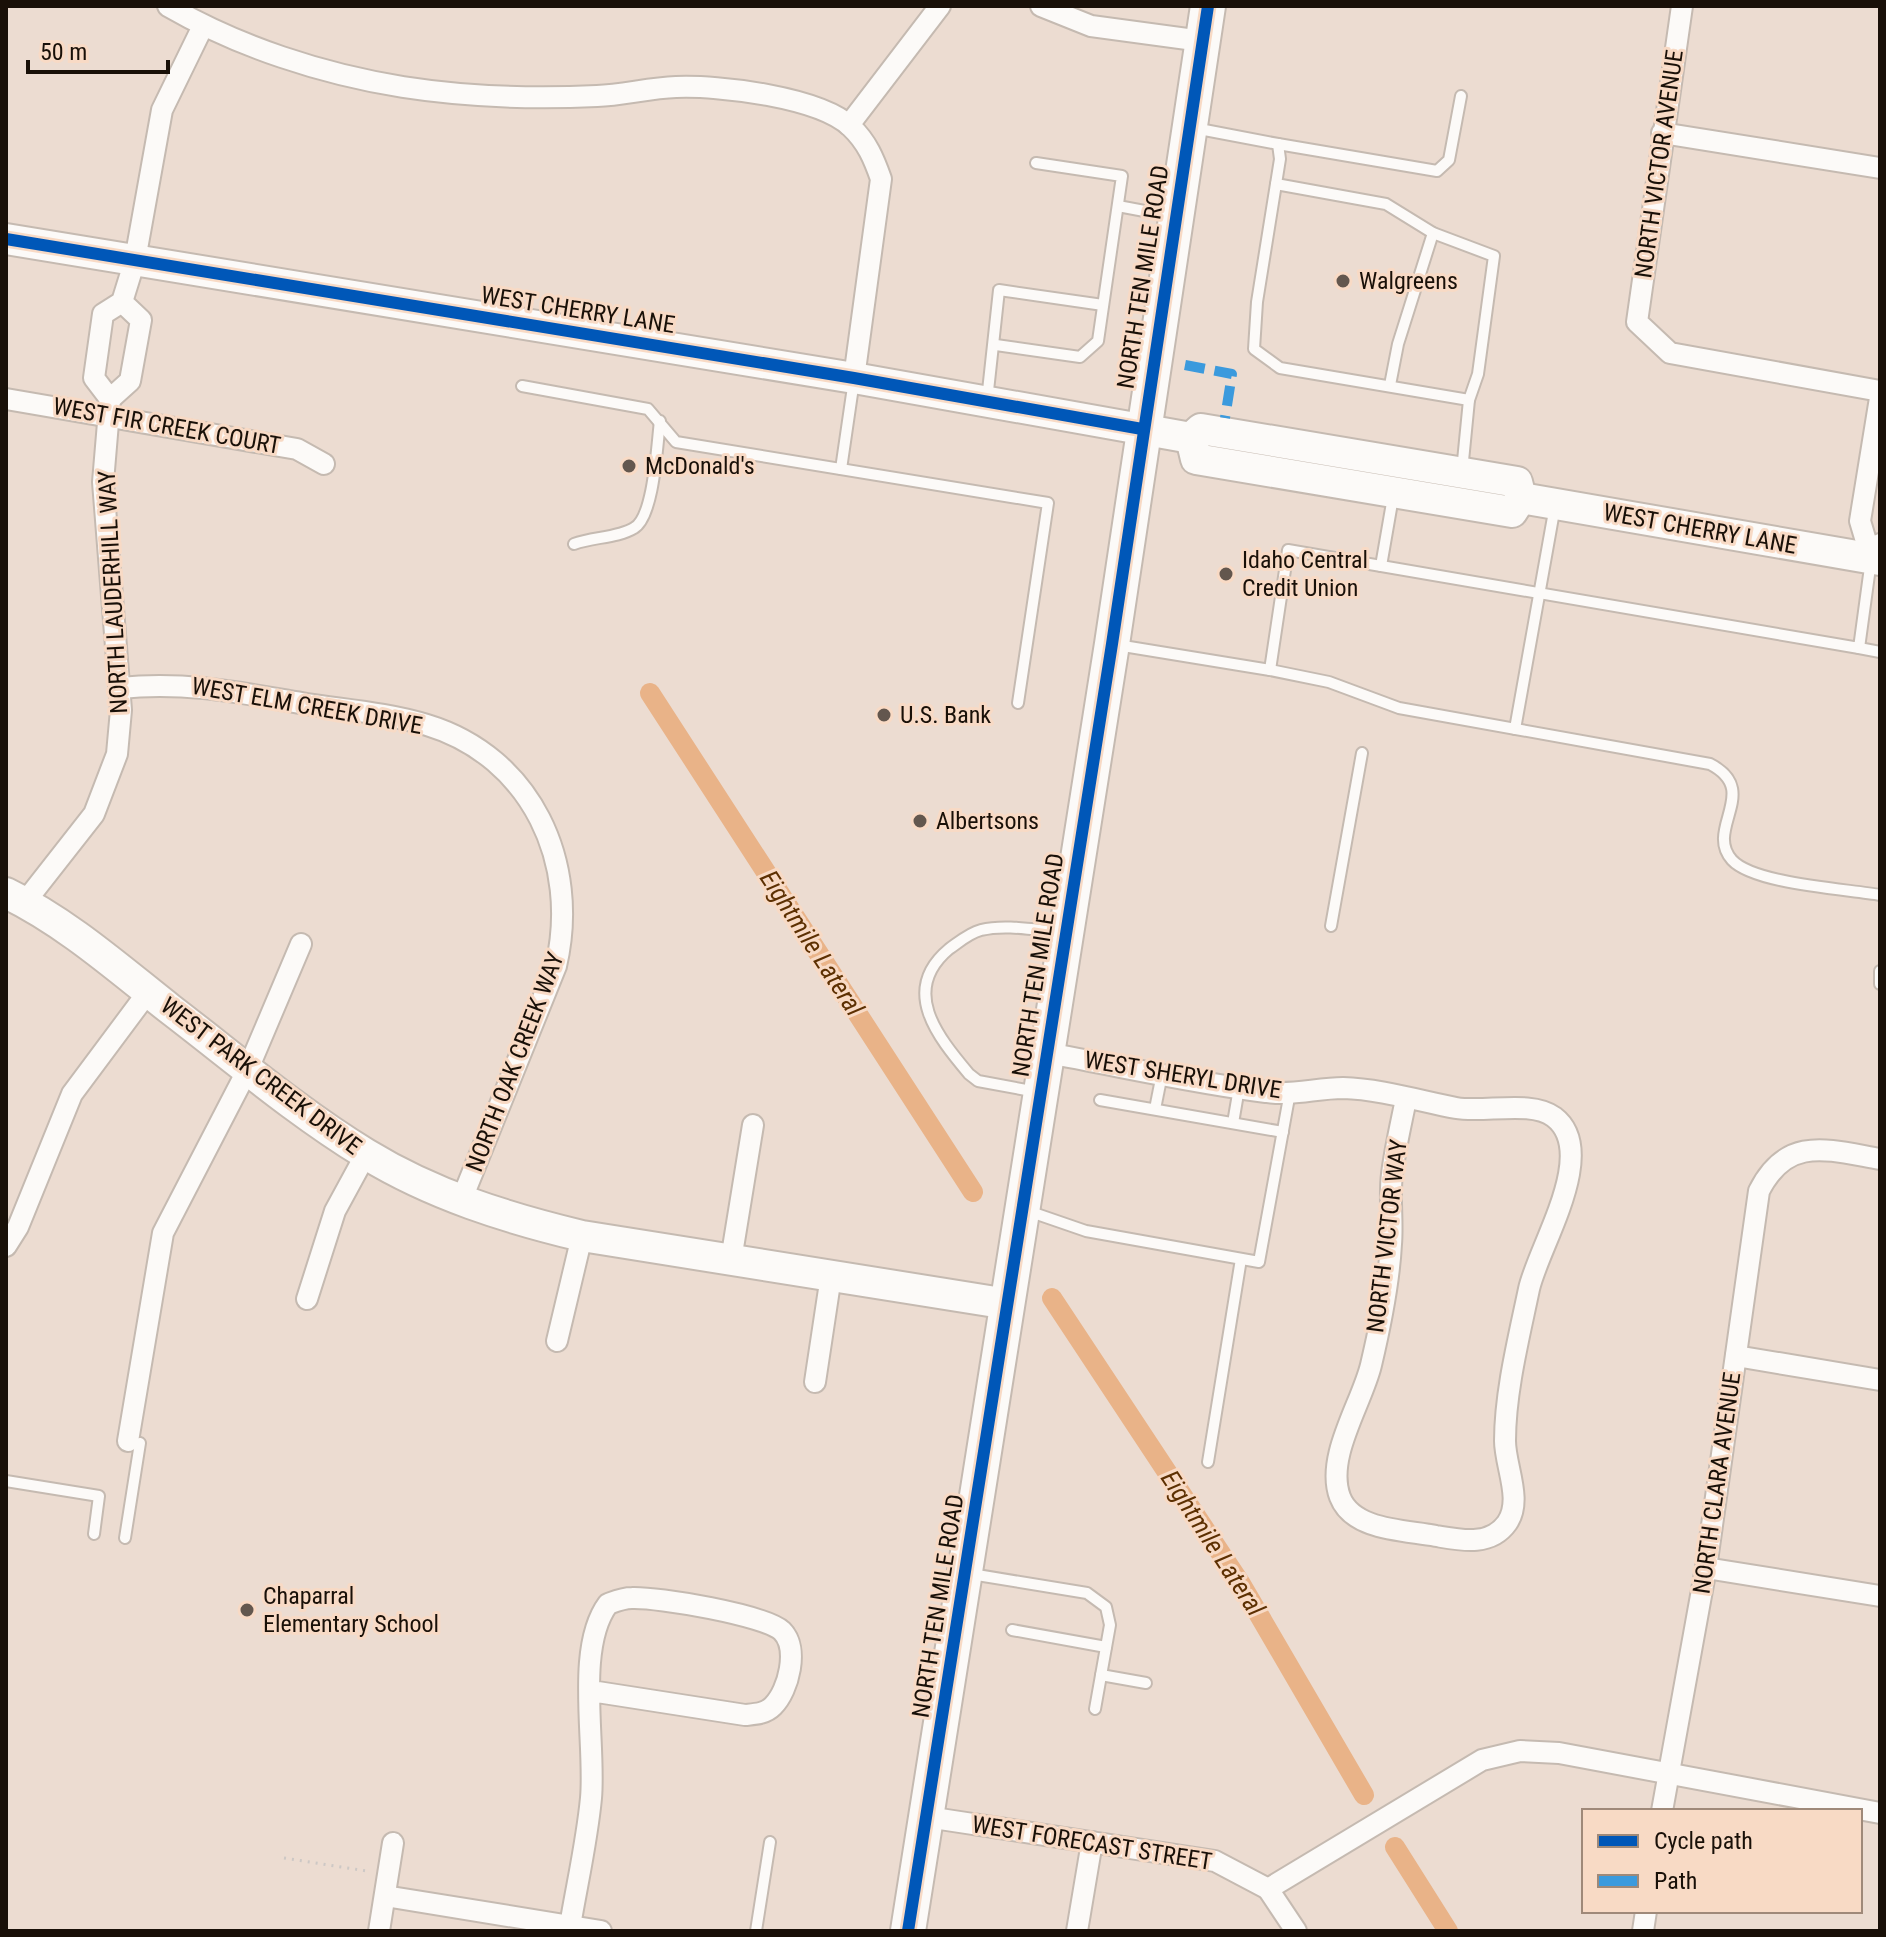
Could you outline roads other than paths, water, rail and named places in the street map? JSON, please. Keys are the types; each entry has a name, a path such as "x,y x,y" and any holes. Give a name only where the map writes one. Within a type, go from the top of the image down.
{"main road":[{"name":"NORTH TEN MILE ROAD","path":"908,1931 1112,644 1208,6"},
{"name":"WEST CHERRY LANE","path":"6,239 854,378 1191,438"},
{"name":"WEST CHERRY LANE","path":"1201,429 1517,482 1521,498 1512,512 1196,459 1191,438 1201,429"},
{"name":"WEST CHERRY LANE","path":"1521,498 1877,554"},
{"name":"WEST PARK CREEK DRIVE","path":"15,897 62,925 248,1069 366,1154 461,1201 526,1223 582,1236 1008,1304"}],"street":[{"path":"168,6 203,26 278,56 402,87 505,98 600,96 706,87 741,90 806,105 849,125 872,152 881,179 854,378"},
{"path":"849,125 940,6"},
{"path":"1041,6 1091,26 1202,41"},
{"name":"NORTH VICTOR AVENUE","path":"1682,6 1637,322 1670,353 1880,391"},
{"name":"NORTH LAUDERHILL WAY","path":"110,407 94,378 103,314 122,302 135,260 151,157 162,110 203,26"},
{"path":"1662,133 1880,168"},
{"name":"NORTH LAUDERHILL WAY","path":"15,897 94,814 103,795 118,743 120,688 104,525 103,482 110,407 130,381 141,320 122,302"},
{"path":"1877,554 1860,521 1880,398"},
{"name":"WEST FIR CREEK COURT","path":"6,399 110,407 297,449 324,464"},
{"name":"WEST ELM CREEK DRIVE","path":"120,688 187,684 426,724 468,743 497,764 522,789 546,829"},
{"name":"NORTH OAK CREEK WAY","path":"461,1201 556,966 564,920 561,873 546,829"},
{"path":"134,1442 163,1233 248,1069 301,944"},
{"path":"6,1246 18,1227 72,1094 148,992"},
{"name":"WEST SHERYL DRIVE","path":"1047,1053 1239,1088 1290,1092 1345,1088 1487,1112 1526,1108 1556,1118 1568,1135 1571,1152 1564,1199 1530,1285 1506,1416 1507,1466 1513,1508 1507,1523 1495,1535"},
{"name":"NORTH VICTOR WAY","path":"1406,1099 1391,1180 1391,1249 1370,1368 1347,1424 1337,1482 1347,1510 1372,1524 1464,1541 1495,1535"},
{"path":"731,1260 753,1125"},
{"name":"NORTH CLARA AVENUE","path":"1662,1809 1706,1568 1759,1191 1780,1160 1802,1150 1824,1149 1880,1159"},
{"path":"307,1299 335,1211 366,1154"},
{"path":"557,1341 582,1236"},
{"path":"815,1382 831,1276"},
{"path":"1736,1356 1880,1380"},
{"path":"1706,1568 1880,1596"},
{"path":"569,1928 591,1800 594,1746 591,1691 596,1625 608,1604 633,1597 760,1618 783,1632 791,1653 785,1688 772,1707 761,1714 745,1715 591,1691"},
{"path":"1296,1931 1268,1889 1482,1760 1520,1751 1559,1753 1859,1809"},
{"name":"WEST FORECAST STREET","path":"927,1817 1215,1861 1268,1889"},
{"path":"1077,1931 1092,1842"},
{"path":"379,1931 393,1843"},
{"path":"385,1896 601,1931"}],"lane":[{"path":"1189,127 1437,171 1449,160 1461,96"},
{"path":"1278,144 1276,184 1257,302 1254,349 1280,368 1469,400"},
{"path":"1036,163 1122,176 1098,341 1080,357 991,342 999,290 1103,305"},
{"path":"1276,184 1386,204 1433,233 1494,256 1478,374 1469,400 1462,473"},
{"path":"1118,206 1175,217"},
{"path":"1390,385 1398,344 1433,233"},
{"path":"987,402 996,345"},
{"path":"841,469 854,378"},
{"path":"522,386 648,409 676,442 1048,503 1018,703"},
{"path":"574,544 632,530 642,522 649,502 660,421"},
{"path":"1381,566 1394,492"},
{"path":"1515,729 1555,504"},
{"path":"1270,670 1288,550 1880,652"},
{"path":"1859,648 1877,554"},
{"path":"1112,644 1329,682 1399,708 1710,764 1726,772 1733,786 1724,843 1731,860 1752,874 1880,895"},
{"path":"1331,926 1362,753"},
{"path":"1040,1093 978,1081 969,1074 927,1012 922,997 931,968 960,941 978,931 997,928 1066,932"},
{"path":"1880,971 1880,984"},
{"path":"1155,1109 1162,1074"},
{"path":"1233,1123 1239,1088"},
{"path":"1022,1209 1086,1231 1259,1262 1290,1092"},
{"path":"1100,1100 1283,1132"},
{"path":"1208,1462 1241,1259"},
{"path":"125,1538 134,1442"},
{"path":"6,1481 99,1496 94,1534"},
{"path":"965,1573 1087,1593 1106,1607 1110,1625 1095,1709"},
{"path":"1012,1630 1106,1647"},
{"path":"1101,1675 1146,1683"},
{"path":"756,1931 770,1842"}],"waterway":[{"name":"Eightmile Lateral","path":"650,693 973,1192"},
{"name":"Eightmile Lateral","path":"1052,1298 1241,1584 1364,1795"},
{"name":"Eightmile Lateral","path":"1395,1847 1448,1931"}],"place":[{"name":"Walgreens","path":"1343,281"},
{"name":"McDonald's","path":"629,466"},
{"name":"Idaho Central Credit Union","path":"1226,574"},
{"name":"U.S. Bank","path":"884,715"},
{"name":"Albertsons","path":"920,821"},
{"name":"Chaparral Elementary School","path":"247,1610"}]}
